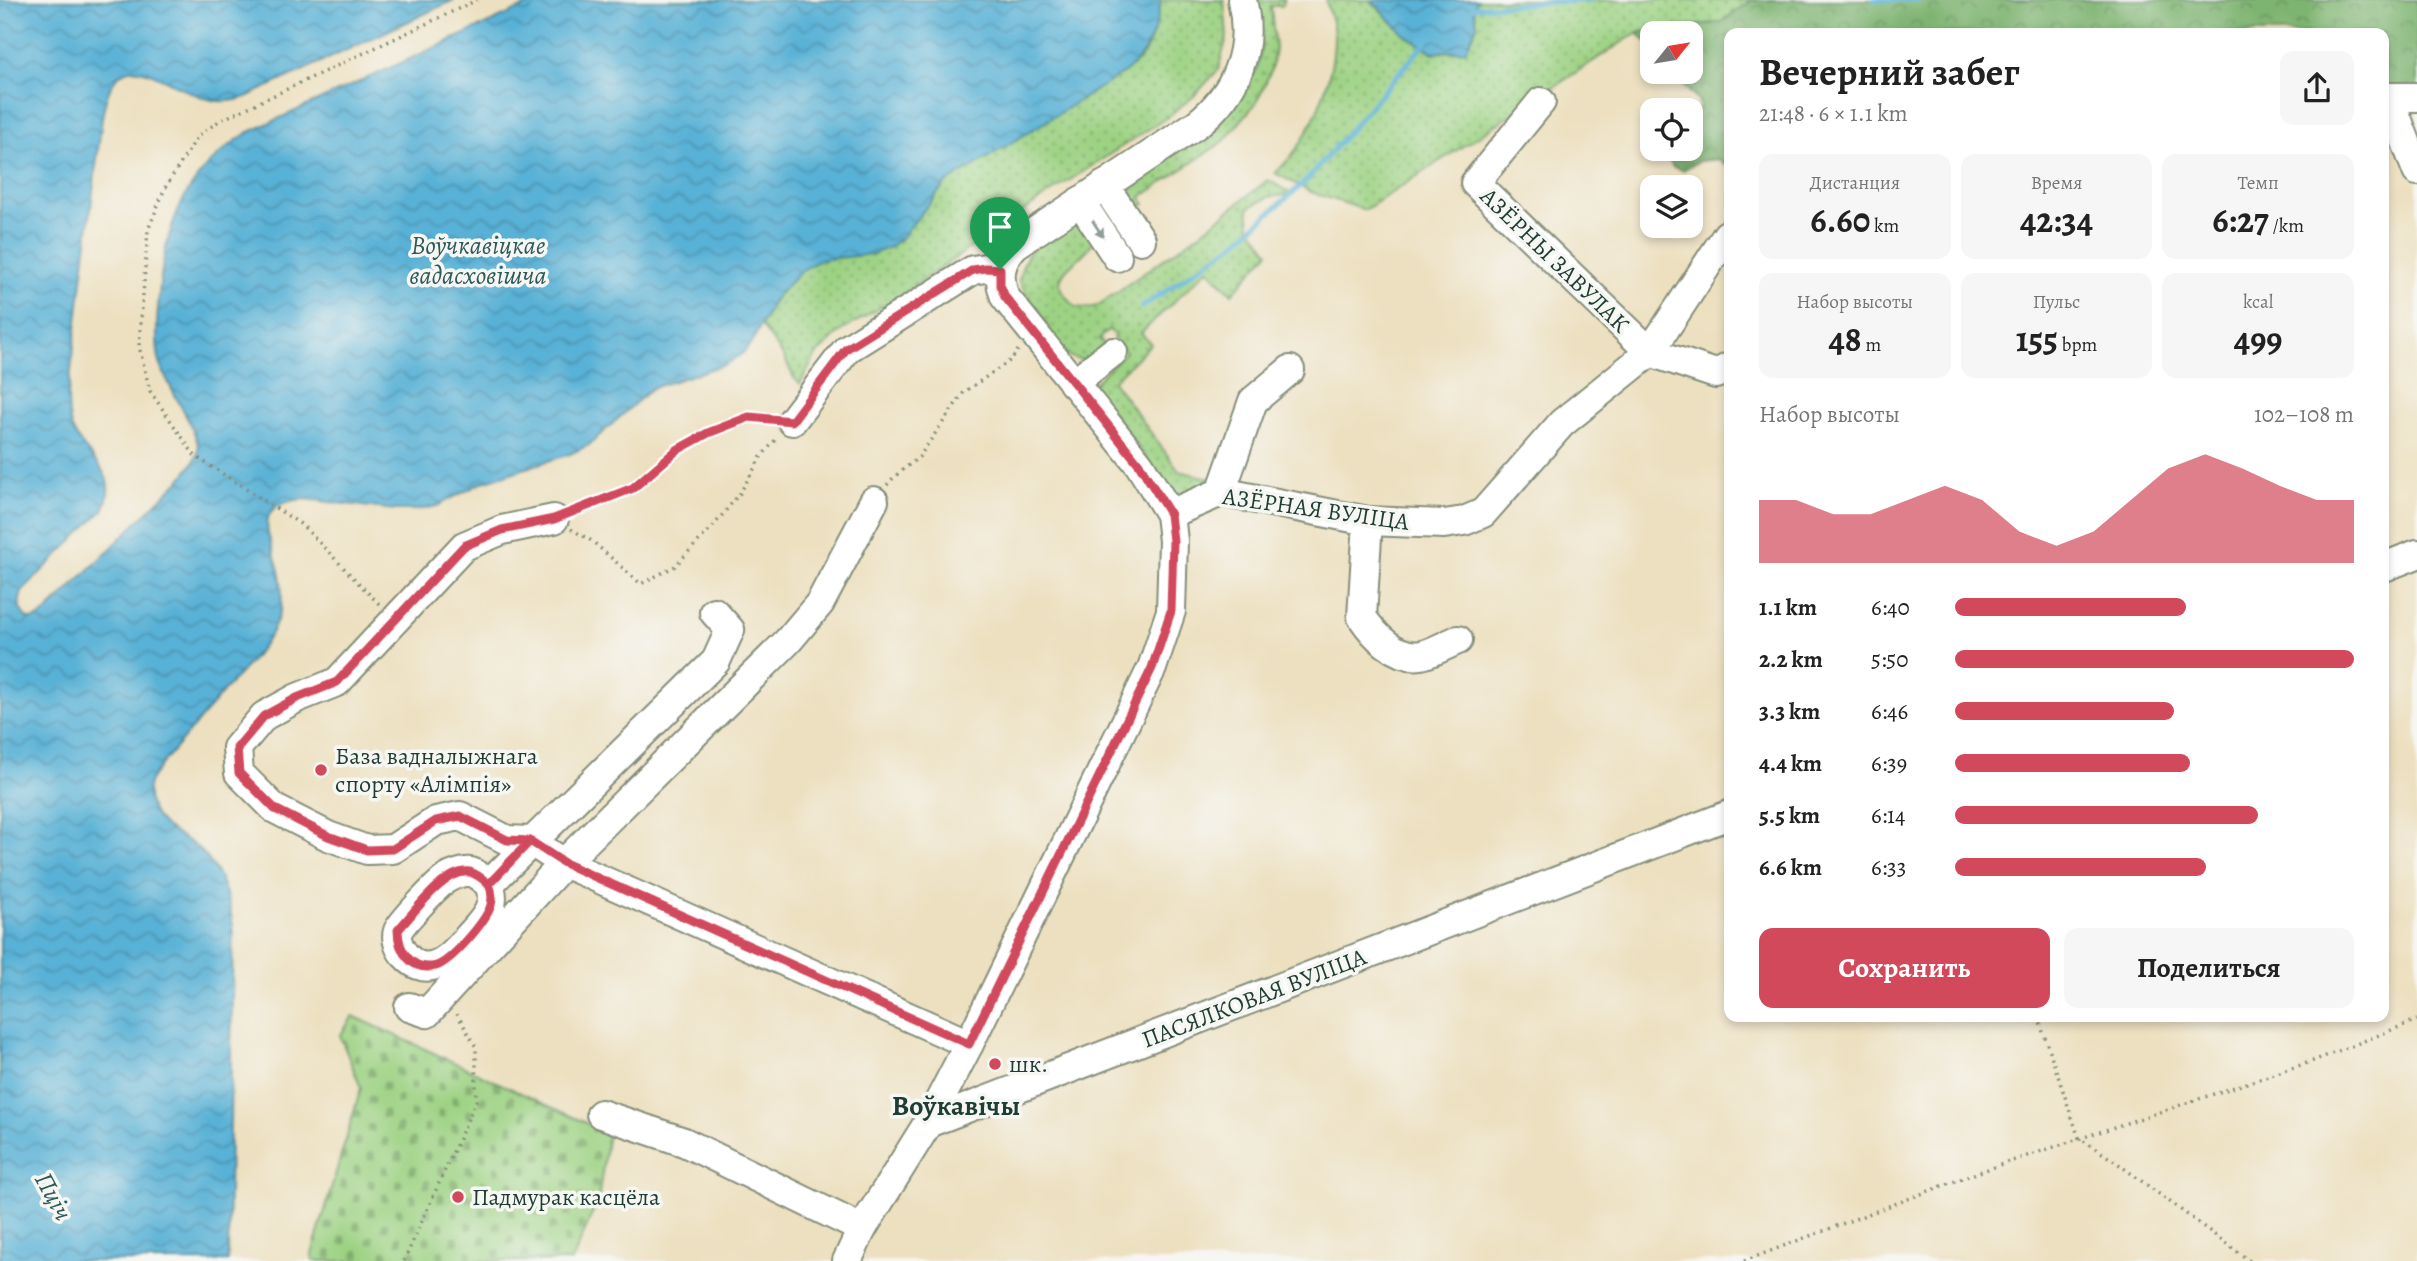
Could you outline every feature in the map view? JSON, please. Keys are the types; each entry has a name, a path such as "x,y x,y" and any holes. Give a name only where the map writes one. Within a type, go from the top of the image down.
{"street":[{"path":"847,1261 862,1229 928,1123 969,1044 1152,668 1171,611 1173,541 1170,514 1139,464 1005,297 1000,285 1000,269 1005,256 1015,245 1197,124 1223,100 1239,71 1246,40 1242,0"},
{"path":"2389,97 2417,97"},
{"name":"АЗЁРНЫ ЗАВУЛАК","path":"1541,102 1475,183 1522,212 1650,352"},
{"path":"2389,104 2417,171"},
{"path":"1104,185 1141,240"},
{"path":"1080,201 1117,257"},
{"name":"АЗЁРНАЯ ВУЛІЦА","path":"1170,514 1221,492 1368,521 1444,524 1464,521 1483,513 1562,423 1650,352 1724,240"},
{"path":"792,421 846,349 973,270 1000,269"},
{"path":"1073,383 1112,352"},
{"path":"1650,352 1724,374"},
{"path":"1221,492 1253,401 1290,370"},
{"path":"409,1007 426,1013 564,863 788,641 820,603 874,502"},
{"path":"554,519 502,530 464,546 337,682 297,698 264,716 237,748 239,773 275,809 328,836 367,850 393,849 436,821 460,816 507,840 530,841 564,863 969,1044"},
{"path":"1368,521 1362,617 1371,630 1394,649 1409,655 1422,655 1458,640"},
{"path":"2389,565 2417,554"},
{"path":"489,884 716,661 730,630 714,612"},
{"name":"ПАСЯЛКОВАЯ ВУЛІЦА","path":"928,1123 1724,817"},
{"path":"601,1114 684,1142 862,1229"}],"path":[{"path":"395,621 302,525 195,456 150,391 139,346 148,230 172,178 198,136 219,121 477,0"},
{"path":"874,502 894,477 919,457 964,392 1011,360 1031,330"},
{"path":"554,519 633,488 677,450 708,433 749,417 792,421"},
{"path":"554,519 592,541 641,584 675,566 715,524 740,493 761,457 792,421"},
{"path":"404,1261 476,1101 476,1047 446,992"},
{"path":"1744,1261 1879,1209 2080,1138 2313,1061 2417,1020"},
{"path":"2040,1022 2080,1138 2250,1261"}],"green space":[{"path":"1161,0 1224,0 1227,37 1218,70 1194,96 1166,118 1056,189 903,294 841,331 816,355 800,384 761,325 774,299 802,270 820,260 856,255 924,208 945,184 1140,60 1154,32"},
{"path":"1257,0 1284,0 1282,6 1271,6 1275,49 1271,71 1256,103 1224,141 1141,197 1145,204 1130,208 1120,189 1226,115 1248,86 1257,68 1261,49"},
{"path":"1326,0 1370,0 1404,34 1433,53 1466,50 1477,26 1474,7 1477,0 1752,0 1721,22 1703,24 1703,21 1640,21 1640,32 1365,210 1311,192 1275,173 1299,146 1317,111 1330,73 1334,37"},
{"path":"1752,0 2417,0 2417,89 2389,89 2389,28 1724,28 1724,164 1718,159 1703,161 1703,98 1695,98 1683,84 1703,84 1703,24 1721,22"},
{"path":"1670,161 1699,161 1683,170 1673,167"},
{"path":"1268,180 1292,194 1268,197 1248,208 1250,226 1269,252 1232,294 1208,269 1141,333 1151,344 1113,381 1179,471 1216,480 1176,498 1092,385 1126,352 1113,338 1115,336 1109,329 1099,339 1105,345 1091,357 1082,360 1065,354 1019,281 1022,268 1037,244 1074,221 1084,224 1094,240 1066,270 1061,277 1060,286 1076,307 1097,306 1195,237"},
{"path":"353,1016 608,1133 598,1200 572,1261 313,1261 312,1254 361,1088 340,1036"}],"water":[{"name":"Воўчкавіцкае вадасховішча","path":"0,0 454,0 236,100 212,100 144,71 130,70 118,76 109,91 102,118 68,395 72,428 105,475 108,496 103,510 23,590 21,609 28,619 35,619 43,615 181,479 197,456 198,444 194,433 159,359 157,327 162,269 173,223 193,183 226,148 247,133 539,0 1161,0 1151,39 1141,56 1127,71 945,184 902,237 890,247 873,254 820,260 802,270 774,299 752,342 743,353 726,364 652,388 589,445 570,454 483,482 437,506 419,510 395,510 304,499 286,502 274,508 267,526 280,575 282,595 273,631 250,663 161,765 148,789 151,807 162,823 198,848 215,869 227,896 233,927 228,1261 0,1261"},
{"path":"1371,0 1477,0 1474,8 1477,25 1466,50 1433,52 1404,34"}],"waterway":[{"path":"1470,10 1474,7 1591,0"},
{"path":"1874,0 1919,0"},
{"path":"1142,307 1234,244 1307,180 1425,43"}],"place":[{"name":"База вадналыжнага спорту «Алімпія»","path":"321,770"},
{"name":"шк.","path":"995,1064"},
{"name":"Падмурак касцёла","path":"458,1197"}],"district":[{"name":"Воўкавічы","path":"956,1105"}],"route":[{"path":"1000,269 973,270 846,349 792,421 749,417 708,433 677,450 633,488 554,519 502,530 464,546 337,682 297,698 264,716 237,748 239,773 275,809 328,836 367,850 393,849 436,821 460,816 507,840 530,841 489,884 472,872 460,873 446,879 398,930 402,953 410,961 422,966 436,965 450,958 486,917 491,904 489,884 530,841 564,863 969,1044 1152,668 1171,611 1173,590 1170,514 1139,464 1005,297 1000,285 1000,269"}],"water label":[{"name":"Пціч","path":"54,1196"}]}
